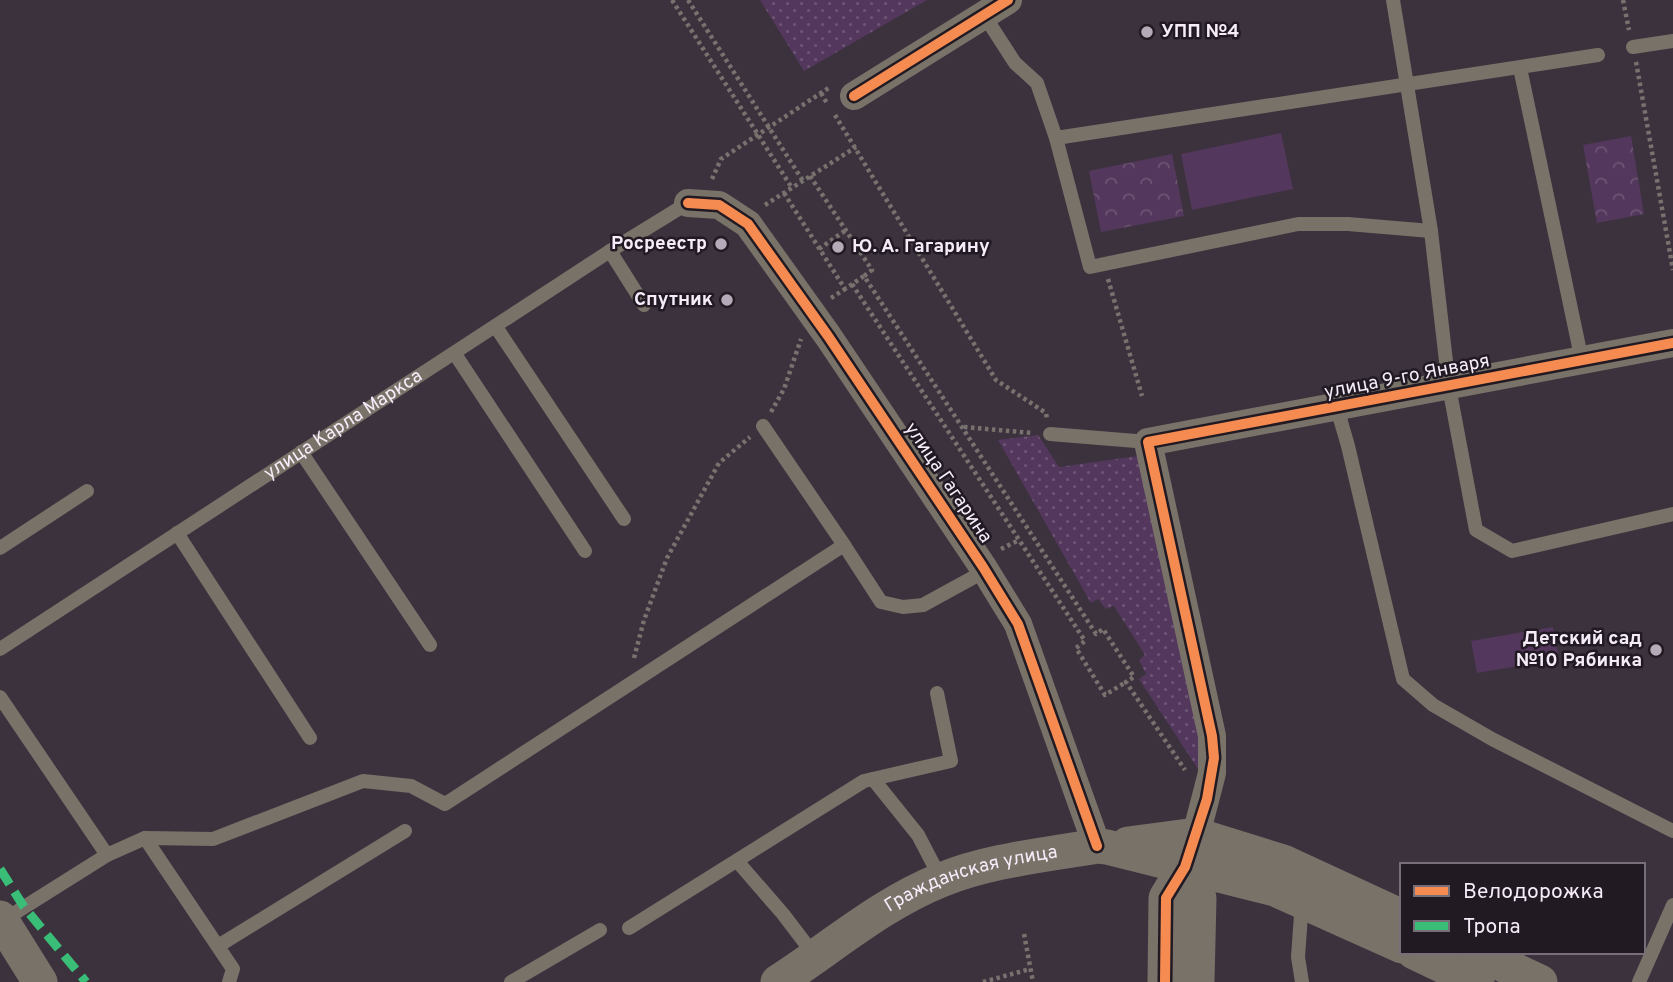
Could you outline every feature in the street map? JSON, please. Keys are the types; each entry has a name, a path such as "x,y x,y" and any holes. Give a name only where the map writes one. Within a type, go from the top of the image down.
{"street":[{"path":"854,96 1008,0"},
{"name":"улица Гагарина","path":"688,204 719,205 748,224 811,311 985,571 1018,624 1102,847"},
{"name":"улица 9-го Января","path":"1147,442 1673,343"},
{"path":"1147,442 1212,736 1214,758 1191,851 1166,898 1166,982"},
{"name":"Гражданская улица","path":"778,982 899,901 941,880 1023,859 1102,847 1191,851"},
{"path":"1191,851 1237,878 1302,900 1400,945"},
{"path":"1191,851 1283,862 1400,916"},
{"path":"1191,851 1199,898 1197,982"},
{"path":"1,919 40,982"},
{"path":"1418,954 1478,982"},
{"path":"1480,954 1540,982"}],"lane":[{"path":"1393,0 1431,231 1449,387 1476,530 1512,551 1673,513"},
{"path":"984,15 1015,63 1037,83 1056,138 1090,267 1298,225 1348,224 1431,231"},
{"path":"1633,47 1673,41"},
{"path":"1056,138 1598,55"},
{"path":"1520,68 1582,361"},
{"name":"улица Карла Маркса","path":"0,649 610,251 688,204"},
{"path":"610,251 644,305"},
{"path":"496,327 624,519"},
{"path":"455,354 585,551"},
{"path":"1337,408 1403,679 1433,705 1492,739 1673,831"},
{"path":"763,425 881,602 903,607 923,605 985,571"},
{"path":"1050,434 1147,442"},
{"path":"301,452 430,645"},
{"path":"0,548 87,491"},
{"path":"177,533 310,738"},
{"path":"1,919 107,855 145,838 213,839 363,781 411,786 445,804 844,545"},
{"path":"629,928 864,781 951,761 937,693"},
{"path":"0,697 107,855"},
{"path":"873,779 918,835 941,880"},
{"path":"218,946 405,831"},
{"path":"145,838 233,969 229,982"},
{"path":"737,861 783,914 814,956"},
{"path":"1302,900 1298,957 1302,982"},
{"path":"1639,982 1673,905"},
{"path":"511,982 600,930"}],"path":[{"path":"672,0 792,188"},
{"path":"688,0 803,181"},
{"path":"1623,0 1673,270"},
{"path":"821,93 996,380 1046,413"},
{"path":"742,220 856,147"},
{"path":"784,193 845,289 872,270 810,176"},
{"path":"819,249 846,230"},
{"path":"1104,264 1142,396"},
{"path":"863,276 964,427 1096,634"},
{"path":"852,284 1085,641"},
{"path":"627,686 644,620 667,558 719,463 763,425 784,389 811,311"},
{"path":"964,427 1050,434"},
{"path":"1103,629 1134,677 1105,695 1076,648 1096,634 1103,629"},
{"path":"1126,682 1189,775"},
{"path":"1024,934 1033,982"},
{"path":"983,982 1030,969"}],"green space":[{"path":"760,0 927,0 804,71"},
{"path":"1281,133 1293,189 1192,210 1181,154"},
{"path":"1631,136 1644,214 1597,223 1583,145"},
{"path":"1172,154 1184,216 1101,232 1089,171"},
{"path":"1038,435 1059,467 1138,456 1200,738 1198,769 1139,679 1146,674 1139,660 1145,655 1114,606 1106,609 1098,599 1091,603 998,440"},
{"path":"1553,627 1559,659 1477,673 1471,641"}],"marked path":[{"path":"0,869 24,907 86,982"}],"cycle path":[{"path":"854,96 1008,0"},
{"path":"688,203 719,205 748,224 828,336 983,567 1018,624 1097,846"},
{"path":"1165,982 1166,898 1185,867 1207,799 1214,758 1212,736 1148,442 1673,343"}],"place":[{"name":"УПП №4","path":"1147,32"},
{"name":"Росреестр","path":"721,244"},
{"name":"Ю. А. Гагарину","path":"838,247"},
{"name":"Спутник","path":"727,300"},
{"name":"Детский сад №10 Рябинка","path":"1656,650"}]}
